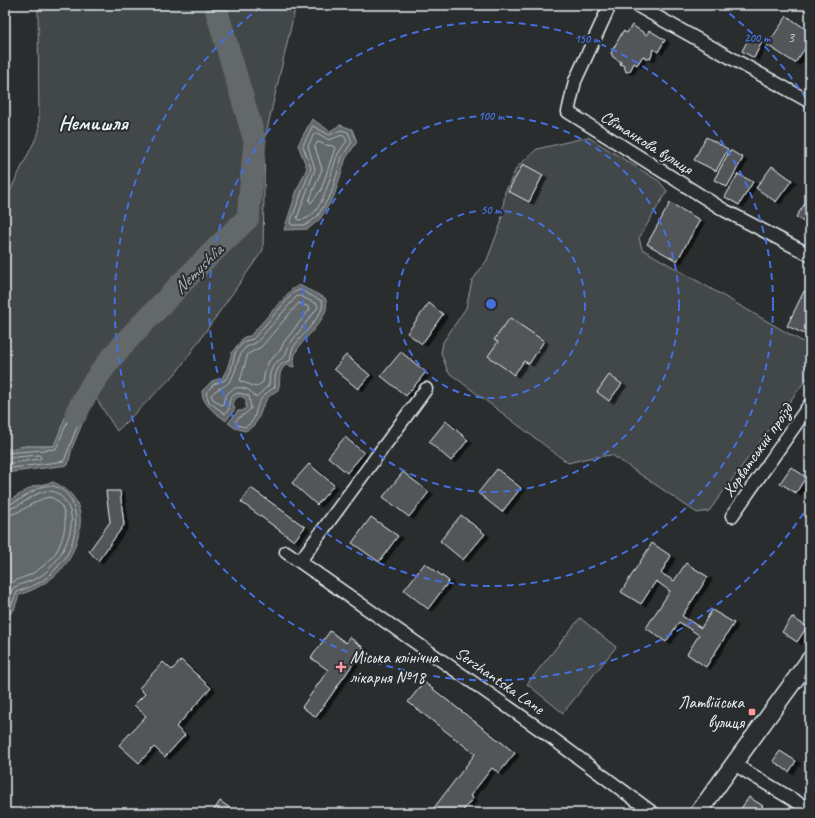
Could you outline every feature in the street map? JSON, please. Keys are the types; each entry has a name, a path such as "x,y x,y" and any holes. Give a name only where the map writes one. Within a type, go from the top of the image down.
{"main road":[{"path":"698,813 810,659"}],"street":[{"name":"Світанкова вулиця","path":"610,5 575,81 568,112 724,210 810,255"},
{"path":"636,5 810,102"},
{"path":"300,561 426,389"},
{"name":"Хорватський проїзд","path":"732,516 810,404"},
{"name":"Serzhantska Lane","path":"286,552 541,730 652,813"},
{"path":"734,764 810,810"}],"shaded area":[{"path":"38,5 296,5 265,138 263,250 177,372 117,431 94,395 90,380 76,391 54,446 26,446 5,450 5,201 39,132"},
{"path":"588,137 659,181 667,191 639,238 642,249 810,346 810,374 709,511 697,513 612,455 588,458 568,463 448,372 441,353 443,342 466,308 472,281 487,260 501,223 505,192 517,167 537,149"},
{"path":"580,618 616,647 563,713 527,684"}],"water":[{"path":"312,119 330,131 340,125 352,129 357,142 346,158 334,196 320,219 308,229 284,230 297,190 307,168 298,145"},
{"path":"299,285 325,298 327,305 322,319 296,352 294,357 294,367 286,365 281,371 278,390 266,401 256,423 245,431 235,428 228,423 238,411 242,411 246,408 246,399 240,396 235,399 233,405 235,409 226,421 207,405 202,391 212,381 222,378 227,369 232,352 244,337 250,336 291,290"},
{"path":"91,380 94,395 72,448 68,465 5,473 5,450 26,446 54,446 76,390"},
{"path":"53,482 70,493 75,499 80,515 79,533 76,543 69,560 65,565 44,583 19,595 14,610 5,619 5,500 10,500 34,486"}],"building":[{"path":"787,16 810,32 810,41 795,63 767,45"},
{"path":"632,25 647,35 649,30 665,40 658,52 653,49 651,58 647,59 643,56 637,65 634,63 630,71 626,72 624,66 620,64 621,62 613,57 611,53 623,31 627,33"},
{"path":"750,36 762,42 754,58 742,51"},
{"path":"706,137 728,149 716,171 694,160"},
{"path":"730,150 743,158 727,187 714,180"},
{"path":"523,164 543,175 529,202 508,191"},
{"path":"772,166 792,180 776,202 756,188"},
{"path":"738,174 753,182 739,205 725,197"},
{"path":"810,196 810,226 796,217"},
{"path":"670,203 700,220 677,261 647,244"},
{"path":"804,291 810,294 809,336 787,326"},
{"path":"429,303 443,314 422,344 407,333"},
{"path":"510,318 544,341 529,364 524,361 514,375 488,356 498,342 494,340"},
{"path":"401,352 426,372 406,396 381,376"},
{"path":"346,355 370,375 358,389 334,369"},
{"path":"609,375 622,384 609,401 597,392"},
{"path":"446,421 468,440 451,461 429,442"},
{"path":"345,437 364,453 347,473 328,457"},
{"path":"309,464 334,485 317,505 292,483"},
{"path":"791,467 806,477 796,493 780,483"},
{"path":"497,469 521,488 502,512 478,493"},
{"path":"403,472 429,492 409,517 383,497"},
{"path":"251,488 305,527 294,541 241,502"},
{"path":"106,491 120,491 124,525 98,561 89,551 110,522"},
{"path":"461,515 485,534 463,560 440,541"},
{"path":"371,517 398,536 379,562 352,543"},
{"path":"652,543 671,556 661,573 674,581 686,563 708,577 682,616 701,628 712,610 734,623 706,667 687,654 699,635 679,622 666,642 646,628 670,591 656,581 641,604 621,592"},
{"path":"425,563 449,581 428,609 404,590"},
{"path":"792,617 807,627 797,642 782,632"},
{"path":"330,631 346,643 349,637 364,648 316,717 302,707 328,670 311,658"},
{"path":"181,660 211,688 176,727 185,735 165,757 154,747 139,763 119,745 146,716 134,705 145,694 139,688 163,662 172,670"},
{"path":"424,682 515,753 499,773 492,768 470,796 473,798 461,813 430,813 475,754 408,702"},
{"path":"780,751 796,761 789,772 773,761"},
{"path":"749,797 763,806 759,813 738,813"},
{"path":"220,801 237,813 212,813"}],"waterway":[{"name":"Nemyshlia","path":"76,414 92,384 112,357 134,332 248,218 255,141 217,12 218,5"}],"place":[{"name":"Міська клінічна лікарня №18","path":"341,667"},
{"name":"Латвійська вулиця","path":"752,712"}],"district":[{"name":"Немишля","path":"93,123"}]}
